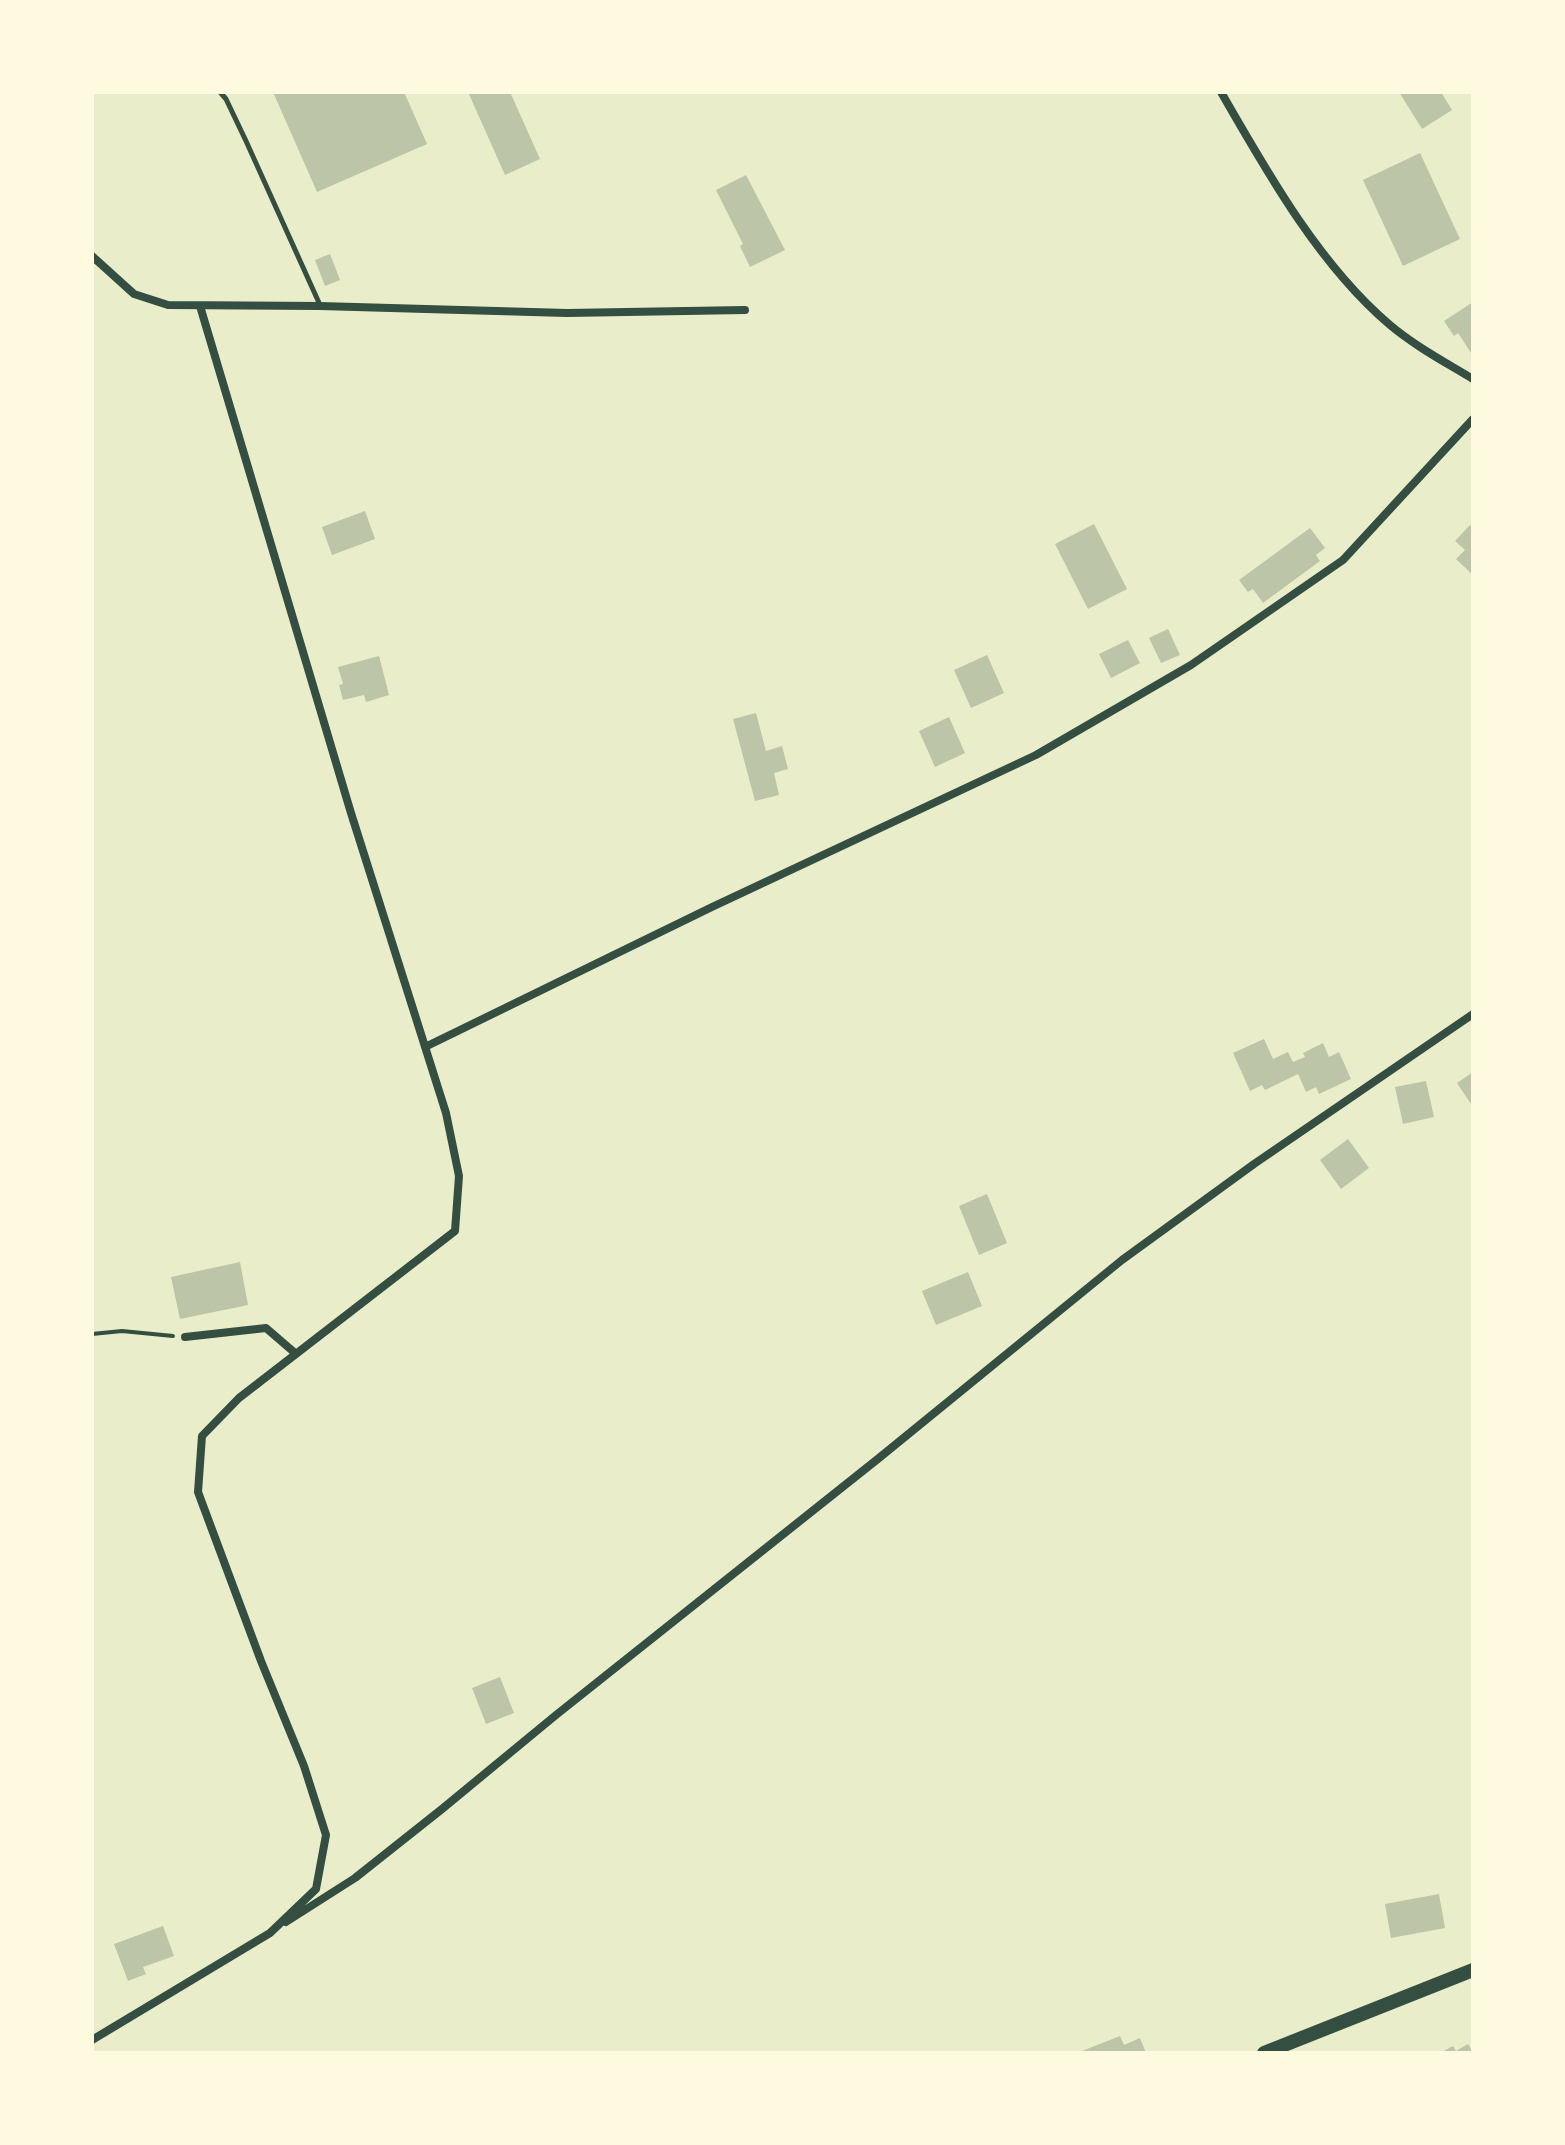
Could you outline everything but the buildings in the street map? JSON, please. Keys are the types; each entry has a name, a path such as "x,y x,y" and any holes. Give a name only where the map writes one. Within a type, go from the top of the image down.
{"street":[{"path":"1221,92 1272,181 1347,283 1391,326 1473,379"},
{"path":"92,256 134,294 168,305 567,313 745,310"},
{"path":"200,306 351,813 446,1113 459,1176 455,1231 239,1398 202,1436 198,1492 304,1766 326,1835 316,1889 270,1933"},
{"path":"425,1047 712,907 1036,755 1191,665 1343,560 1473,419"},
{"path":"92,2040 355,1878 1122,1260 1254,1164 1473,1014"},
{"path":"185,1337 266,1328 295,1353"},
{"path":"1264,2053 1473,1970"}],"lane":[{"path":"220,92 246,141 320,306"}],"path":[{"path":"92,1334 122,1331 185,1337"}]}
